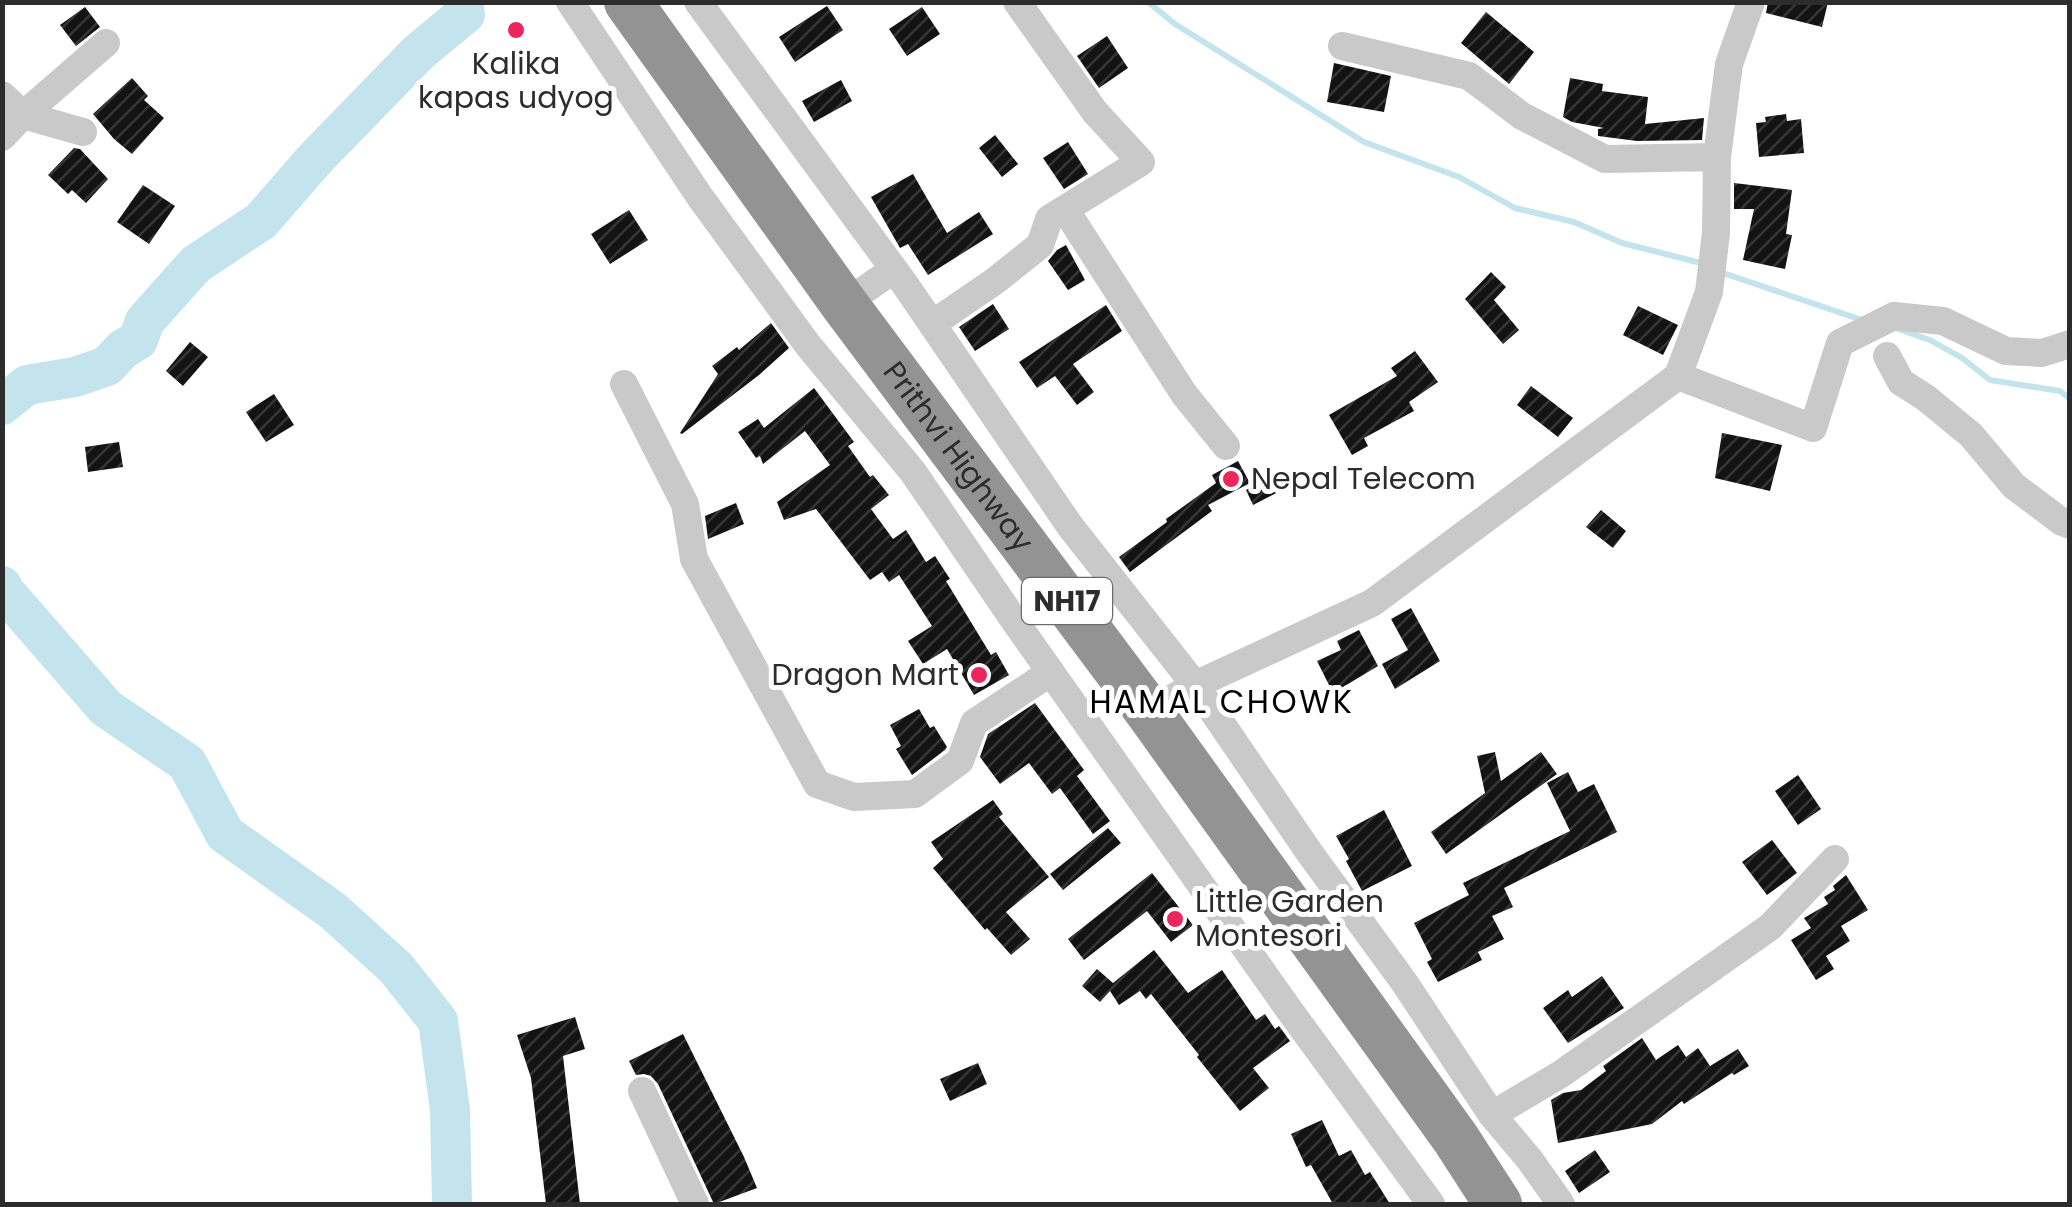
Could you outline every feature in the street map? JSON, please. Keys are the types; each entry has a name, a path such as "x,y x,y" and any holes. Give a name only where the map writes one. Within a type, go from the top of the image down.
{"highway":[{"name":"Prithvi Highway","path":"628,2 844,304 1149,712 1456,1139 1498,1204"}],"street":[{"path":"570,2 711,212 808,345 912,472 1290,1011 1431,1204"},
{"path":"698,2 932,324 1070,526 1195,685 1404,982 1492,1115 1561,1204"},
{"path":"932,324 1040,245 1049,219 1141,162 1094,112 1017,2"},
{"path":"1149,712 1195,685 1372,603 1678,376 1709,292 1729,64 1751,2"},
{"path":"2,136 12,105 106,43"},
{"path":"1342,46 1469,76 1522,116 1605,159 1718,156"},
{"path":"12,105 83,132"},
{"path":"1065,210 1184,394 1226,446"},
{"path":"844,304 893,270"},
{"path":"1678,376 1812,428 1840,342 1894,316 1943,321 2006,350 2042,353 2070,344"},
{"path":"1887,356 1902,382 1971,435 2014,486 2070,525"},
{"path":"624,384 685,504 694,559 817,784 854,796 914,794 960,761 974,724 1051,672"},
{"path":"1492,1115 1561,1074 1770,927 1835,859"},
{"path":"642,1091 695,1204"}],"building":[{"path":"1768,2 1828,2 1822,27 1766,13"},
{"path":"827,6 843,30 795,62 779,37"},
{"path":"85,7 100,27 76,46 60,25"},
{"path":"922,7 940,34 907,56 889,29"},
{"path":"1486,12 1534,52 1509,84 1461,43"},
{"path":"1107,36 1128,68 1099,88 1077,56"},
{"path":"1334,63 1391,76 1384,112 1327,102"},
{"path":"132,78 148,96 144,100 164,118 132,154 93,114"},
{"path":"1570,78 1603,84 1602,91 1648,97 1645,124 1704,118 1702,140 1637,141 1598,136 1598,129 1604,128 1563,117"},
{"path":"841,80 852,101 814,122 802,101"},
{"path":"1786,114 1787,121 1801,119 1804,153 1759,157 1756,123 1766,122 1765,117"},
{"path":"995,135 1018,164 1002,177 979,148"},
{"path":"1068,142 1088,174 1064,189 1043,158"},
{"path":"74,148 80,149 108,179 86,203 72,190 68,194 48,175"},
{"path":"913,174 947,233 979,212 993,234 928,275 908,244 900,248 871,197"},
{"path":"1734,183 1792,190 1786,234 1792,235 1785,269 1743,260 1754,209 1734,209"},
{"path":"143,185 175,206 149,244 117,222"},
{"path":"629,210 648,240 610,264 591,234"},
{"path":"1066,245 1085,280 1068,290 1048,261"},
{"path":"1491,272 1506,287 1494,300 1519,330 1503,344 1465,299"},
{"path":"993,304 1009,329 975,351 959,327"},
{"path":"1106,305 1122,331 1073,364 1094,392 1077,405 1055,376 1037,388 1019,362"},
{"path":"1638,306 1678,325 1663,355 1623,335"},
{"path":"771,323 789,348 680,433 718,374 712,366"},
{"path":"190,342 208,357 183,386 166,371"},
{"path":"1415,351 1438,382 1409,402 1414,411 1364,438 1368,446 1352,455 1329,415 1397,376 1391,368"},
{"path":"1531,386 1573,418 1558,437 1517,405"},
{"path":"814,388 854,442 848,446 870,477 873,475 889,495 871,509 893,539 906,530 926,562 935,556 991,655 996,652 1009,675 974,695 947,649 923,664 908,641 932,626 899,575 889,582 882,572 870,580 816,509 784,520 777,502 830,465 805,431 763,464 738,432 758,419 764,428"},
{"path":"274,394 294,425 266,442 246,412"},
{"path":"1722,433 1782,445 1770,491 1715,478"},
{"path":"119,442 123,467 88,472 85,447"},
{"path":"1238,461 1250,483 1208,505 1212,511 1130,572 1119,557 1216,483 1212,475"},
{"path":"1281,472 1288,487 1253,505 1246,490"},
{"path":"736,503 744,524 708,539 705,516"},
{"path":"1601,510 1626,531 1613,548 1586,527"},
{"path":"1411,608 1440,661 1395,689 1382,664 1408,650 1391,619"},
{"path":"1359,630 1378,666 1333,693 1317,661 1341,650 1337,641"},
{"path":"1035,703 1084,770 1077,776 1110,821 1093,834 1060,788 1052,794 1029,763 1000,784 980,757 988,734"},
{"path":"919,709 947,747 912,775 896,749 901,746 890,725"},
{"path":"1495,752 1501,781 1541,752 1557,774 1446,854 1431,832 1485,793 1477,756"},
{"path":"1568,772 1578,792 1594,784 1617,832 1504,888 1513,907 1492,916 1504,939 1478,952 1482,960 1438,982 1427,962 1432,959 1414,923 1469,895 1463,883 1570,831 1547,783"},
{"path":"1798,775 1821,809 1798,825 1775,791"},
{"path":"993,800 1003,814 999,817 1049,877 1006,912 1030,939 1011,955 933,868 943,859 931,842"},
{"path":"1384,810 1412,866 1362,891 1336,836"},
{"path":"1108,828 1121,843 1063,890 1050,874"},
{"path":"1772,840 1797,873 1767,895 1742,862"},
{"path":"1152,873 1193,925 1171,942 1147,911 1084,960 1068,939"},
{"path":"1846,875 1868,910 1841,926 1850,941 1826,956 1834,969 1816,980 1791,940 1811,928 1804,918 1828,904 1824,897"},
{"path":"1154,950 1188,993 1222,970 1256,1020 1265,1014 1290,1041 1253,1068 1269,1088 1240,1111 1151,994 1146,999 1140,991 1119,1005 1110,991 1100,1002 1082,986 1097,969 1113,983"},
{"path":"1602,976 1624,1008 1568,1043 1543,1008 1568,990 1572,997"},
{"path":"575,1017 585,1049 563,1056 580,1204 546,1204 531,1078 517,1035"},
{"path":"683,1034 757,1188 714,1204 658,1084 651,1076 636,1075 629,1061"},
{"path":"1642,1038 1656,1060 1678,1045 1686,1057 1698,1048 1710,1066 1738,1049 1749,1066 1684,1104 1682,1101 1652,1124 1558,1143 1551,1100 1581,1090 1606,1071 1603,1066"},
{"path":"978,1063 987,1084 950,1101 940,1079"},
{"path":"1322,1120 1339,1156 1351,1150 1365,1175 1370,1172 1390,1204 1333,1204 1311,1165 1306,1167 1291,1134"},
{"path":"1595,1150 1610,1172 1579,1193 1565,1171"}],"waterway":[{"path":"2,405 27,385 75,377 107,366 138,340 145,321 196,264 261,221 419,52 465,14 463,2"},
{"path":"1148,2 1175,24 1364,142 1459,177 1515,208 1574,222 1622,243 1697,262"},
{"path":"1723,273 1862,320"},
{"path":"1898,329 1930,340 1990,380 2060,391 2070,399"},
{"path":"2,586 106,708 187,763 225,834 332,910 396,968 438,1021 450,1110 452,1204"}],"place":[{"name":"Kalika kapas udyog","path":"516,30"},
{"name":"Nepal Telecom","path":"1231,479"},
{"name":"Dragon Mart","path":"979,675"},
{"name":"Little Garden Montesori","path":"1175,919"}],"district":[{"name":"HAMAL CHOWK","path":"1222,702"}]}
